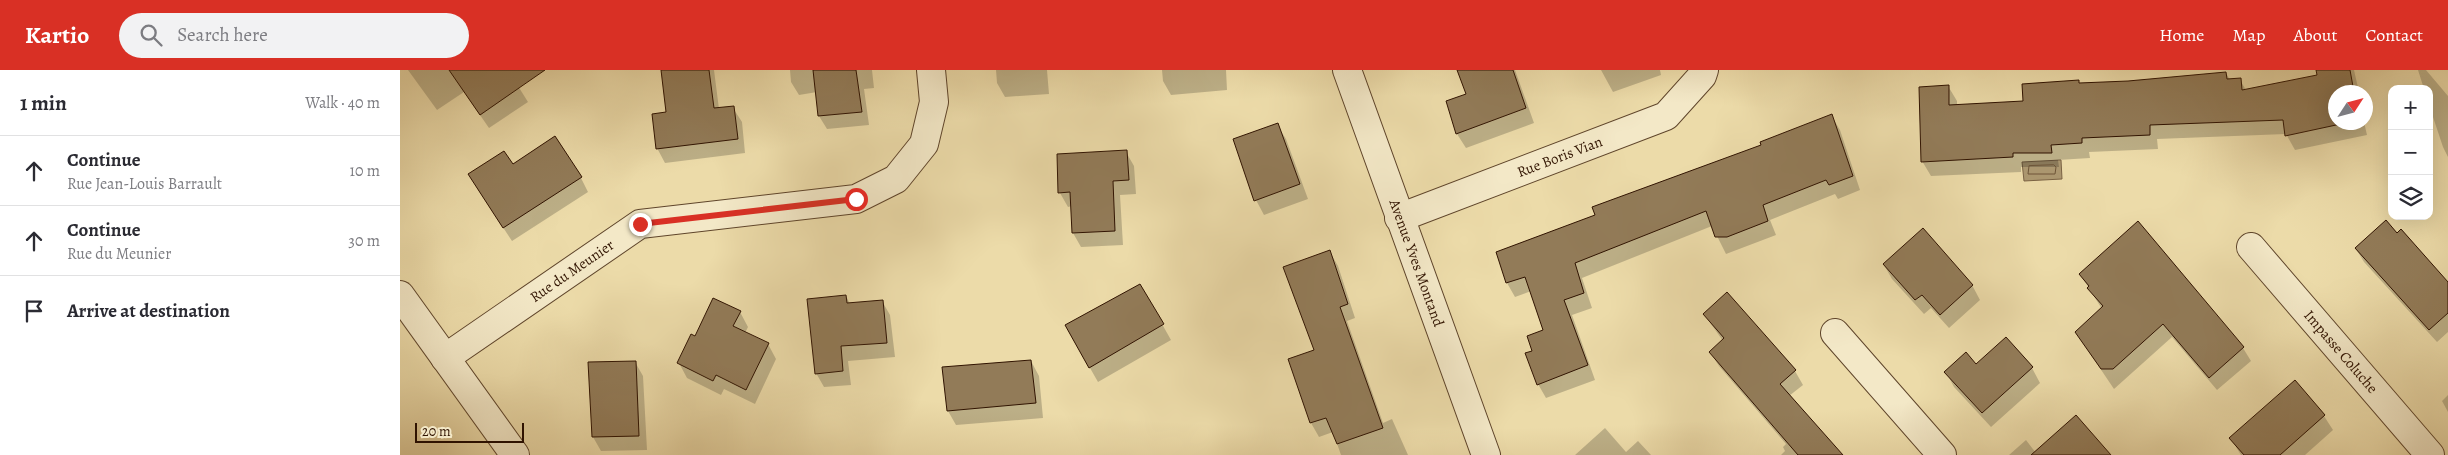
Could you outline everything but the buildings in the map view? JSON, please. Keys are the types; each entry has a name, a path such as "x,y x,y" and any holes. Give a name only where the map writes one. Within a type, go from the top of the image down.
{"street":[{"name":"Rue du Meunier","path":"445,358 640,224 856,199 896,179 924,144 934,102 931,70"},
{"name":"Avenue Yves Montand","path":"1347,70 1486,455"},
{"name":"Rue Boris Vian","path":"1399,218 1666,116 1702,76 1704,70"},
{"name":"Impasse Coluche","path":"2251,247 2430,455"},
{"path":"400,295 515,455"},
{"path":"1835,333 1942,455"}],"water":[{"path":"2061,160 2062,179 2024,181 2022,162"}],"route":[{"path":"640,224 856,199"}]}
